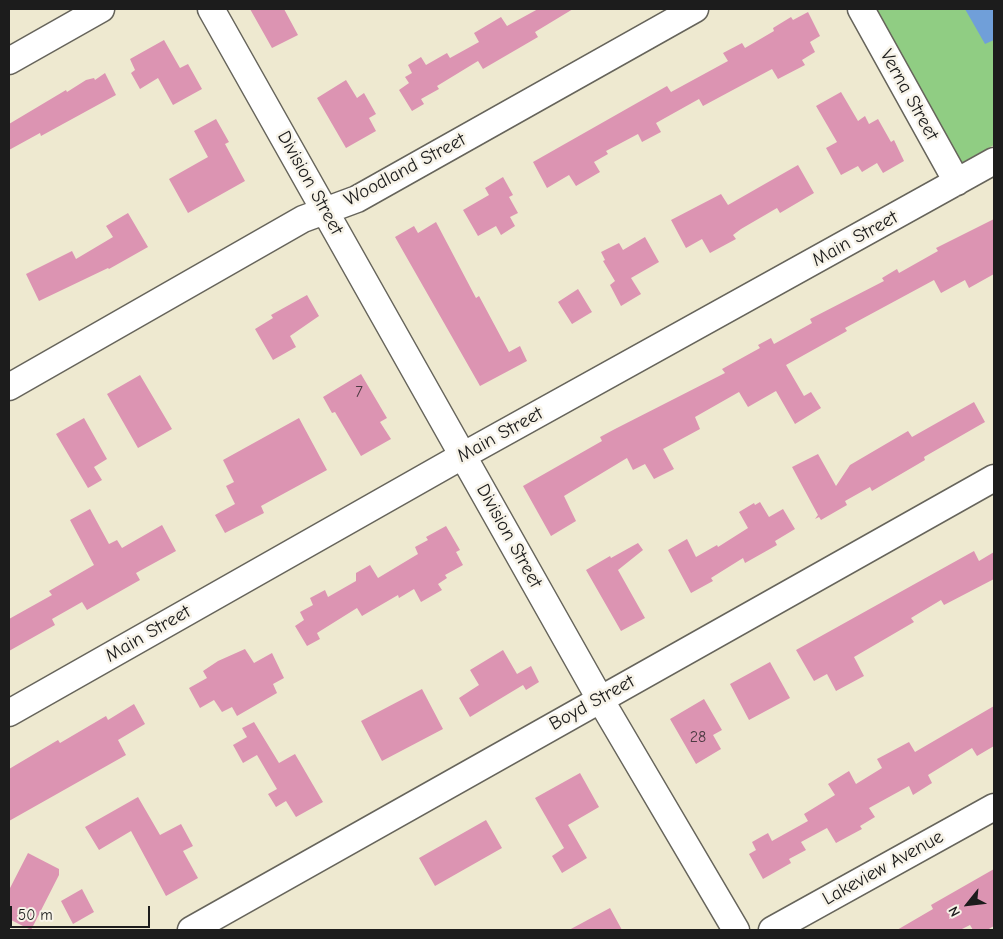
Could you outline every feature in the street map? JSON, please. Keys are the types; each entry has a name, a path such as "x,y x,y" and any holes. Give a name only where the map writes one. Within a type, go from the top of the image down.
{"street":[{"path":"9,62 101,9"},
{"name":"Division Street","path":"211,9 600,699 736,930"},
{"name":"Woodland Street","path":"9,387 299,222 357,199 695,9"},
{"name":"Verna Street","path":"861,9 957,182"},
{"name":"Main Street","path":"9,713 464,455 994,161"},
{"name":"Boyd Street","path":"193,930 994,478"},
{"name":"Lakeview Avenue","path":"772,930 994,806"}],"green space":[{"path":"873,9 994,9 994,145 961,163"}],"water":[{"path":"965,9 994,9 994,40 985,44"}],"building":[{"path":"250,9 284,9 298,35 272,48"},
{"path":"538,9 573,9 535,32 538,37 483,69 478,61 437,86 439,89 421,99 424,104 412,111 399,90 409,83 405,77 412,73 408,65 421,57 426,65 447,53 450,58 479,42 474,33 501,17 507,26"},
{"path":"808,12 820,36 810,42 815,52 802,60 805,65 778,79 772,69 703,106 699,99 656,123 661,132 642,142 638,134 606,151 608,154 594,162 600,172 576,186 569,175 547,188 533,162 667,86 671,92 728,61 723,53 742,43 745,48 774,31 773,28 791,17 793,20"},
{"path":"164,40 180,68 188,64 202,89 173,105 158,78 140,89 131,73 135,70 130,59"},
{"path":"105,73 116,95 41,136 40,133 9,150 9,124 66,90 67,92 86,80 94,78 95,80"},
{"path":"346,80 357,98 364,93 376,114 369,118 376,131 346,148 317,98"},
{"path":"841,92 858,121 865,116 869,124 878,119 891,142 894,140 904,161 883,173 877,163 862,172 858,166 841,175 826,148 837,142 816,106"},
{"path":"216,119 229,142 225,144 245,181 188,213 169,179 208,157 194,131"},
{"path":"798,165 814,193 780,213 777,208 733,235 736,239 710,253 702,239 686,248 671,220 721,194 728,205"},
{"path":"503,177 513,195 509,197 518,213 510,217 515,226 501,235 496,226 478,236 463,210 489,195 485,188"},
{"path":"128,213 148,247 109,269 39,301 26,274 72,251 76,259 113,237 106,226"},
{"path":"994,219 994,274 969,288 965,280 941,293 934,280 845,328 847,331 786,365 804,396 811,392 821,408 795,424 776,391 748,407 739,392 695,417 700,429 663,449 674,469 654,479 645,464 633,470 627,458 564,496 576,521 551,536 523,486 602,441 600,437 725,373 722,369 760,348 758,345 771,338 774,344 812,323 810,319 884,281 882,278 897,269 899,273 938,251 936,248"},
{"path":"436,222 476,298 479,296 509,352 520,346 527,361 480,386 395,237 414,226 418,233"},
{"path":"645,237 659,262 631,278 641,294 621,306 610,285 615,281 603,261 605,260 601,252 619,243 623,250"},
{"path":"578,289 592,312 572,324 558,302"},
{"path":"307,295 319,316 290,336 296,347 273,360 255,329 273,318 271,315"},
{"path":"361,374 387,418 380,422 391,439 361,456 335,412 332,413 323,397"},
{"path":"140,375 172,429 138,448 107,394"},
{"path":"974,402 985,422 924,457 925,460 872,491 870,487 845,501 847,505 821,520 819,517 815,519 818,515 792,467 818,454 836,486 850,465 908,431 912,437"},
{"path":"84,418 107,459 94,467 102,480 88,488 56,434"},
{"path":"299,418 327,470 261,506 264,513 225,533 215,515 235,504 226,486 234,482 223,460"},
{"path":"760,502 769,517 783,509 795,529 775,541 777,545 745,563 743,558 711,578 713,581 691,593 668,550 687,539 696,557 717,545 718,547 748,528 739,512 754,503 755,505"},
{"path":"90,509 109,544 117,540 122,548 162,525 176,551 136,573 140,580 87,610 82,602 52,619 55,625 9,651 9,619 52,595 49,591 94,565 70,520"},
{"path":"446,526 460,550 456,552 463,565 445,575 447,578 438,584 442,590 421,602 414,589 399,598 398,595 362,616 357,608 317,633 320,639 307,646 295,626 304,620 300,612 313,605 310,598 325,590 328,597 356,581 356,573 370,565 378,578 418,554 415,547 428,540 426,537"},
{"path":"638,543 643,550 618,570 645,618 621,631 586,570"},
{"path":"974,551 979,561 994,552 994,579 944,605 941,600 911,618 914,622 854,657 864,676 836,691 827,674 814,681 796,650"},
{"path":"245,649 254,663 272,653 284,678 273,684 277,693 237,716 232,707 222,712 214,700 200,708 189,688 207,678 203,671 218,661"},
{"path":"503,650 517,674 531,666 539,682 526,690 523,685 470,717 459,698 479,685 470,670"},
{"path":"770,662 790,698 749,720 730,684"},
{"path":"422,689 443,729 382,761 361,721"},
{"path":"704,699 722,730 713,735 721,749 696,764 670,719"},
{"path":"134,704 145,724 118,740 126,755 9,821 9,769 58,740 60,743 106,716 108,720"},
{"path":"994,706 994,746 977,756 972,748 928,775 932,783 913,795 909,786 869,808 875,817 860,826 862,829 836,843 827,828 801,842 806,850 789,859 791,863 763,879 749,854 756,850 752,842 768,833 772,841 808,821 804,814 835,795 828,784 849,771 856,784 882,768 877,759 909,742 915,752"},
{"path":"254,722 279,763 295,754 323,802 296,817 286,801 276,807 268,794 277,789 257,755 243,763 233,745 247,737 242,728"},
{"path":"580,773 599,807 568,825 587,858 562,873 552,856 564,848 535,798"},
{"path":"138,797 160,835 181,824 193,846 183,851 198,878 166,896 131,831 99,850 85,827"},
{"path":"486,820 502,848 435,886 419,858"},
{"path":"28,853 59,869 59,875 31,930 9,919 9,890"},
{"path":"994,869 994,926 987,930 973,930 970,925 960,930 897,930 933,909 931,905"},
{"path":"82,889 94,912 73,924 61,901"},
{"path":"610,908 622,930 569,930"}]}
